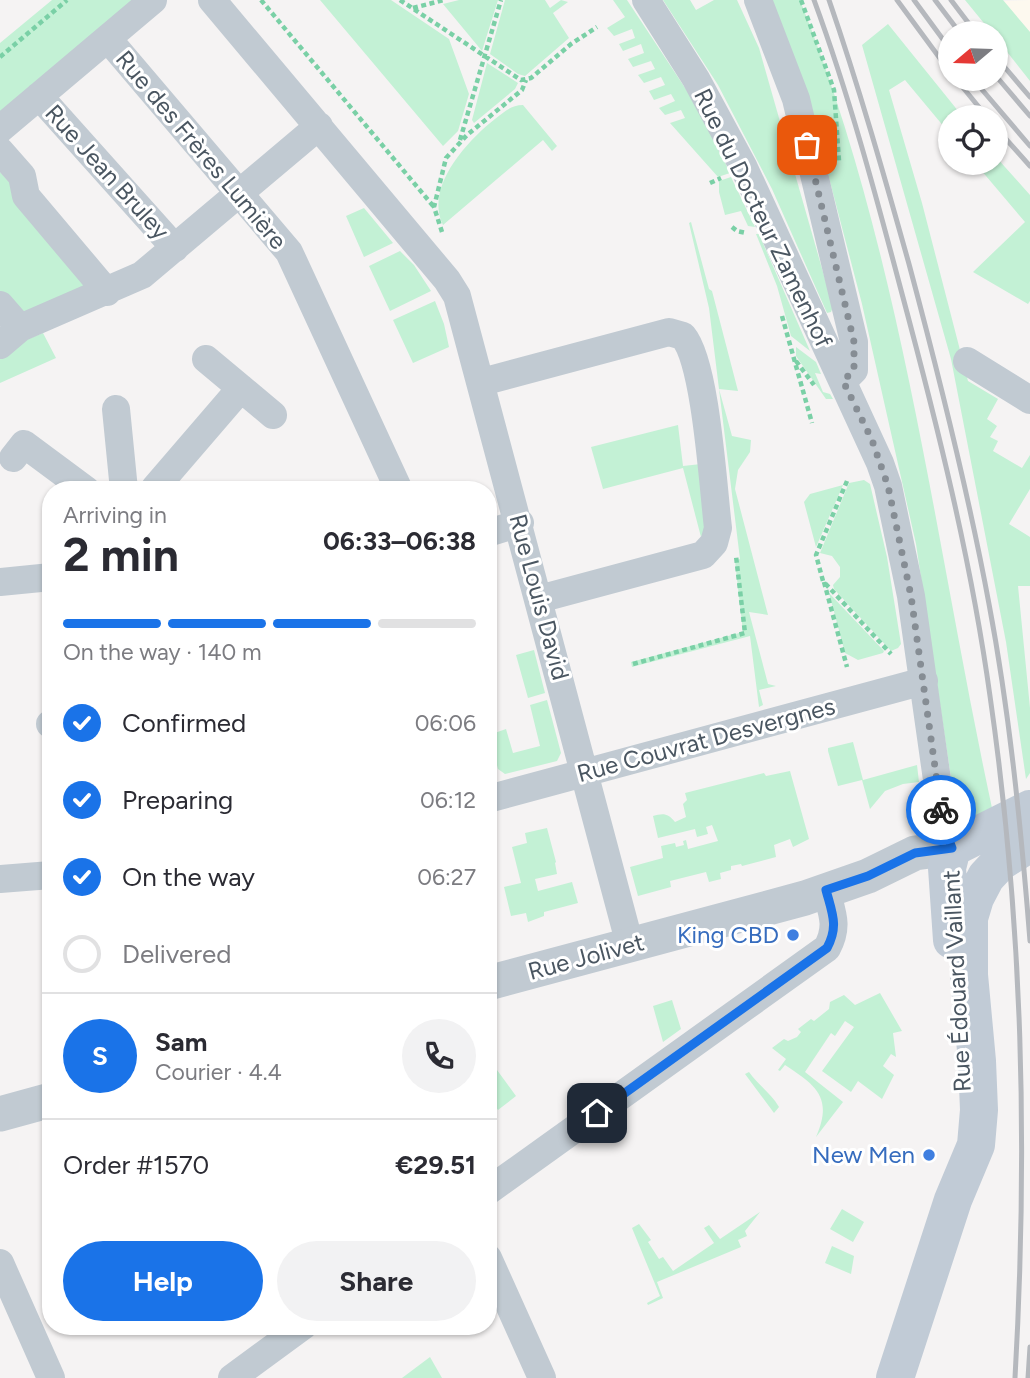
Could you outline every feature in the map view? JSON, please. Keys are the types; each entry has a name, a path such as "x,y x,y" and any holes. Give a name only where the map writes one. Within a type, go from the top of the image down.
{"main road":[{"name":"Rue Édouard Vaillant","path":"953,1200 965,1109 953,978 947,868 952,848 1030,809"},
{"name":"Rue Édouard Vaillant","path":"895,1378 953,1200 976,1146 979,1110 969,975 969,918 975,898 986,877 1000,862 1030,844"}],"street":[{"path":"0,129 153,0"},
{"name":"Rue Louis David","path":"212,0 447,280 457,296 520,523 630,946"},
{"name":"Rue du Docteur Zamenhof","path":"646,0 696,79 739,159 872,440 888,486 900,539 924,681 943,822 952,848"},
{"path":"758,0 796,99 854,342 854,370 843,381"},
{"name":"Rue des Frères Lumière","path":"108,39 289,252 394,481"},
{"name":"Rue Jean Bruley","path":"39,96 175,248"},
{"path":"0,305 10,337 142,275 319,126"},
{"path":"0,151 22,176 26,196 107,292"},
{"path":"482,382 669,332 683,336 692,349 702,392 718,528 714,544 703,555 539,599"},
{"path":"205,359 273,415"},
{"path":"967,361 1030,400"},
{"path":"156,481 240,388"},
{"path":"116,409 123,481"},
{"path":"24,444 74,481"},
{"path":"497,530 520,523"},
{"path":"0,582 42,578"},
{"name":"Rue Couvrat Desvergnes","path":"497,792 585,773 924,681"},
{"name":"Rue Jolivet","path":"497,981 815,894 868,876 915,853 952,848"},
{"path":"0,879 42,876"},
{"path":"497,1185 827,948 834,936 835,926 815,894"},
{"path":"0,1114 42,1102"},
{"path":"0,1263 51,1378"},
{"path":"497,1278 542,1378"},
{"path":"232,1378 291,1335"}],"path":[{"path":"0,57 67,0"},
{"path":"261,0 434,207"},
{"path":"400,0 517,78 526,80"},
{"path":"413,8 444,0"},
{"path":"460,142 501,0"},
{"path":"801,0 834,90 841,172"},
{"path":"445,239 437,223 434,207 446,158 460,142 522,90 526,80 597,27"},
{"path":"710,183 718,180"},
{"path":"732,227 737,232 750,232"},
{"path":"779,304 812,423"},
{"path":"847,481 816,555 847,667"},
{"path":"633,664 745,633 735,554 732,550 714,544"},
{"path":"823,581 891,654"}],"shaded area":[{"path":"1030,0 1030,32 1003,1"}],"green space":[{"path":"52,0 134,0 0,115 0,43"},
{"path":"320,0 391,0 449,39 469,94 458,131 443,146"},
{"path":"459,0 498,0 482,51 443,4"},
{"path":"505,0 545,0 550,8 561,0 568,2 553,13 569,38 525,76 490,54"},
{"path":"613,0 627,0 701,112 730,173 718,177 670,123 685,118 681,110 665,115 659,108 675,101 671,94 654,100 649,91 665,85 661,77 644,83 638,75 655,69 651,61 633,67 628,59 644,53 641,44 623,51 619,44 635,38 632,29 614,36 607,28 625,17"},
{"path":"663,0 690,0 696,10 714,0 737,0 759,48 833,307 831,312 827,313 772,189 718,85"},
{"path":"772,0 800,0 835,98 865,197 891,298 992,808 977,816 964,813 954,798 916,544 862,304 828,174"},
{"path":"965,0 1003,0 1030,32 1030,81 1008,53 1008,21 982,21"},
{"path":"888,24 938,86 938,91 942,91 953,105 938,105 938,120 905,80 889,90 922,203 968,381 998,399 987,419 997,426 990,437 998,441 993,451 1022,468 1030,455 1030,489 1009,524 1030,537 1030,586 1018,586 1030,708 1030,773 1026,779 1006,642 951,359 862,45"},
{"path":"487,63 518,83 515,89 474,123 472,120"},
{"path":"523,105 557,146 552,151 543,140 443,225 439,195 452,166 484,128 508,109"},
{"path":"1008,170 1030,195 1028,304 973,272 1025,222 985,175 1008,175"},
{"path":"0,172 86,285 33,315 17,312 0,291"},
{"path":"731,177 755,227 748,226 741,211 725,215 719,181"},
{"path":"364,208 393,243 364,257 346,216"},
{"path":"691,222 738,391 719,389 709,308 689,223"},
{"path":"756,234 759,234 810,351 791,336 777,286"},
{"path":"400,251 414,265 431,291 390,311 369,266"},
{"path":"435,301 449,347 413,363 393,320"},
{"path":"43,333 56,358 0,383 0,359 23,341"},
{"path":"796,347 816,362 821,374 815,373 823,392 830,394 833,399 826,399 796,356"},
{"path":"719,389 732,436 751,440 750,452 738,470 735,489 768,615 749,612 768,684 776,686 759,690 763,705 759,707 750,636 632,667 631,662 743,632 735,561 740,559"},
{"path":"678,425 683,466 701,464 708,525 701,537 683,468 603,489 591,447"},
{"path":"864,480 870,484 887,557 901,644 891,651 834,589 833,585 840,577 840,567 832,556 820,553 849,483"},
{"path":"843,485 816,547 804,502 810,494"},
{"path":"829,593 883,653 858,660 845,653"},
{"path":"534,650 545,693 528,698 516,655"},
{"path":"547,700 561,753 557,761 505,774 497,765 497,732 506,729 513,753 540,746 530,705"},
{"path":"853,742 863,780 917,765 919,782 903,784 885,791 870,809 862,780 838,786 828,751 828,748"},
{"path":"790,771 809,839 793,847 790,839 774,845 776,857 742,866 731,866 731,870 720,873 721,879 709,882 706,872 670,881 671,887 638,896 630,867 663,858 661,846 675,843 676,847 684,845 683,841 686,840 688,849 718,841 712,825 706,827 708,834 697,837 695,829 658,838 653,816 665,814 675,822 686,817 683,804 687,800 685,793 764,773 766,776"},
{"path":"547,828 557,874 535,879 538,891 572,882 578,903 544,912 544,916 528,922 526,913 511,916 504,887 521,883 512,847 527,843 525,833"},
{"path":"880,993 902,1031 893,1033 896,1057 891,1054 883,1066 894,1075 882,1099 858,1081 851,1092 822,1071 854,1027 845,1021 835,1036 831,1033 805,1072 843,1102 816,1137 823,1112 819,1094 806,1080 785,1065 778,1070 786,1059 772,1048 784,1039 788,1041 797,1037 801,1032 798,1029 829,1009 830,1002 844,995 855,1005"},
{"path":"672,1000 681,1029 663,1042 653,1006"},
{"path":"497,1070 516,1096 497,1109"},
{"path":"749,1072 779,1107 774,1113 745,1074"},
{"path":"842,1209 864,1222 853,1242 830,1229"},
{"path":"760,1212 745,1231 747,1236 738,1240 741,1247 657,1282 663,1298 648,1305 647,1303 660,1296 632,1228 639,1224 651,1240 648,1242 659,1259 663,1257 673,1271 714,1243 704,1228 709,1225 720,1239"},
{"path":"832,1246 854,1256 851,1274 825,1263"},
{"path":"430,1357 442,1378 402,1378"}],"railway":[{"path":"814,0 861,144 927,391 963,543 990,696 1010,867 1020,1037 1021,1207 1015,1378"},
{"path":"829,0 861,98 909,264 942,391 981,561 1009,730 1030,941"},
{"path":"897,0 938,56"},
{"path":"914,0 938,33"},
{"path":"935,0 951,21"},
{"path":"951,0 967,21"},
{"path":"1008,71 1030,97"},
{"path":"1008,90 1030,116"},
{"path":"966,91 977,105"},
{"path":"983,91 1030,146"},
{"path":"1008,141 1030,166"},
{"path":"1028,1378 1030,1347"}],"way so far":[{"path":"807,145 854,342 854,370 843,381 872,440 888,486 900,539 911,596 941,810"}],"place":[{"name":"King CBD","path":"793,935"},
{"name":"New Men","path":"929,1155"}],"route":[{"path":"597,1113 827,948 834,936 835,926 826,890 868,876 915,853 952,848 941,810"}]}
